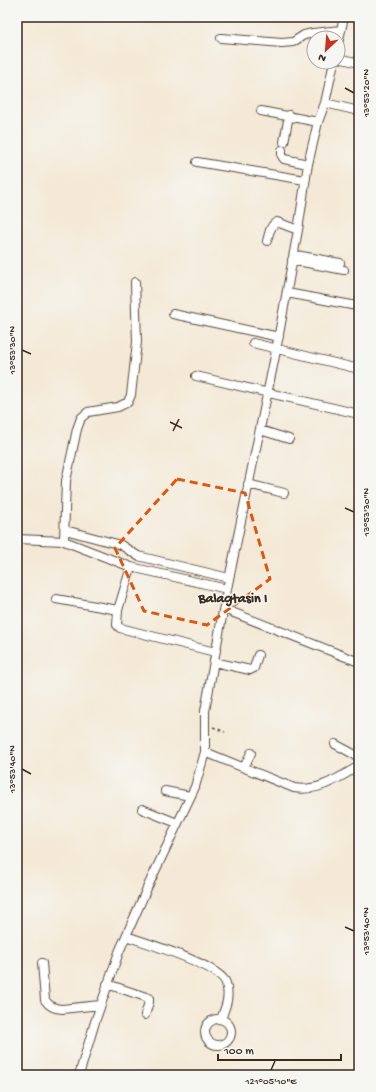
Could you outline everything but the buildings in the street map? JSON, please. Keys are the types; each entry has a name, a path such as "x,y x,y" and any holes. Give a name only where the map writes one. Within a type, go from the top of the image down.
{"street":[{"path":"341,30 344,17"},
{"path":"221,38 282,43 293,42 306,34"},
{"path":"346,60 359,64"},
{"path":"79,1075 107,984 126,936 197,781 205,752 204,723 215,652 279,337 308,164 318,122 325,103 332,70"},
{"path":"325,103 359,111"},
{"path":"261,111 289,115 318,122"},
{"path":"289,115 282,156 284,159 308,164"},
{"path":"197,162 305,180"},
{"path":"267,241 272,226 277,222 298,230"},
{"path":"293,257 342,267"},
{"path":"64,542 66,481 77,429 81,418 88,412 118,407 128,402 132,395 136,342 135,282"},
{"path":"287,292 357,306"},
{"path":"173,314 279,337"},
{"path":"253,343 276,350 359,369"},
{"path":"196,376 359,414"},
{"path":"260,430 289,439"},
{"path":"248,484 284,493"},
{"path":"64,530 121,545 138,556 229,578"},
{"path":"17,539 64,542 130,567 227,589"},
{"path":"130,567 118,610 117,625 120,628 215,652"},
{"path":"56,599 118,610"},
{"path":"224,609 359,662"},
{"path":"214,662 250,670 254,668 258,655"},
{"path":"335,744 359,757"},
{"path":"205,752 294,788 304,790 320,786 359,766"},
{"path":"244,768 251,753"},
{"path":"165,791 190,796"},
{"path":"142,809 178,823"},
{"path":"126,936 190,959 215,972 226,982 228,999 221,1019"},
{"path":"42,963 45,1000 48,1004 57,1009 100,1006"},
{"path":"107,984 148,998 149,1002 145,1015"}],"path":[{"path":"204,723 225,732"}],"highlighted area":[{"path":"177,479 245,493 270,579 207,625 144,611 115,548"}],"district":[{"name":"Balagtasin I","path":"233,599"}]}
